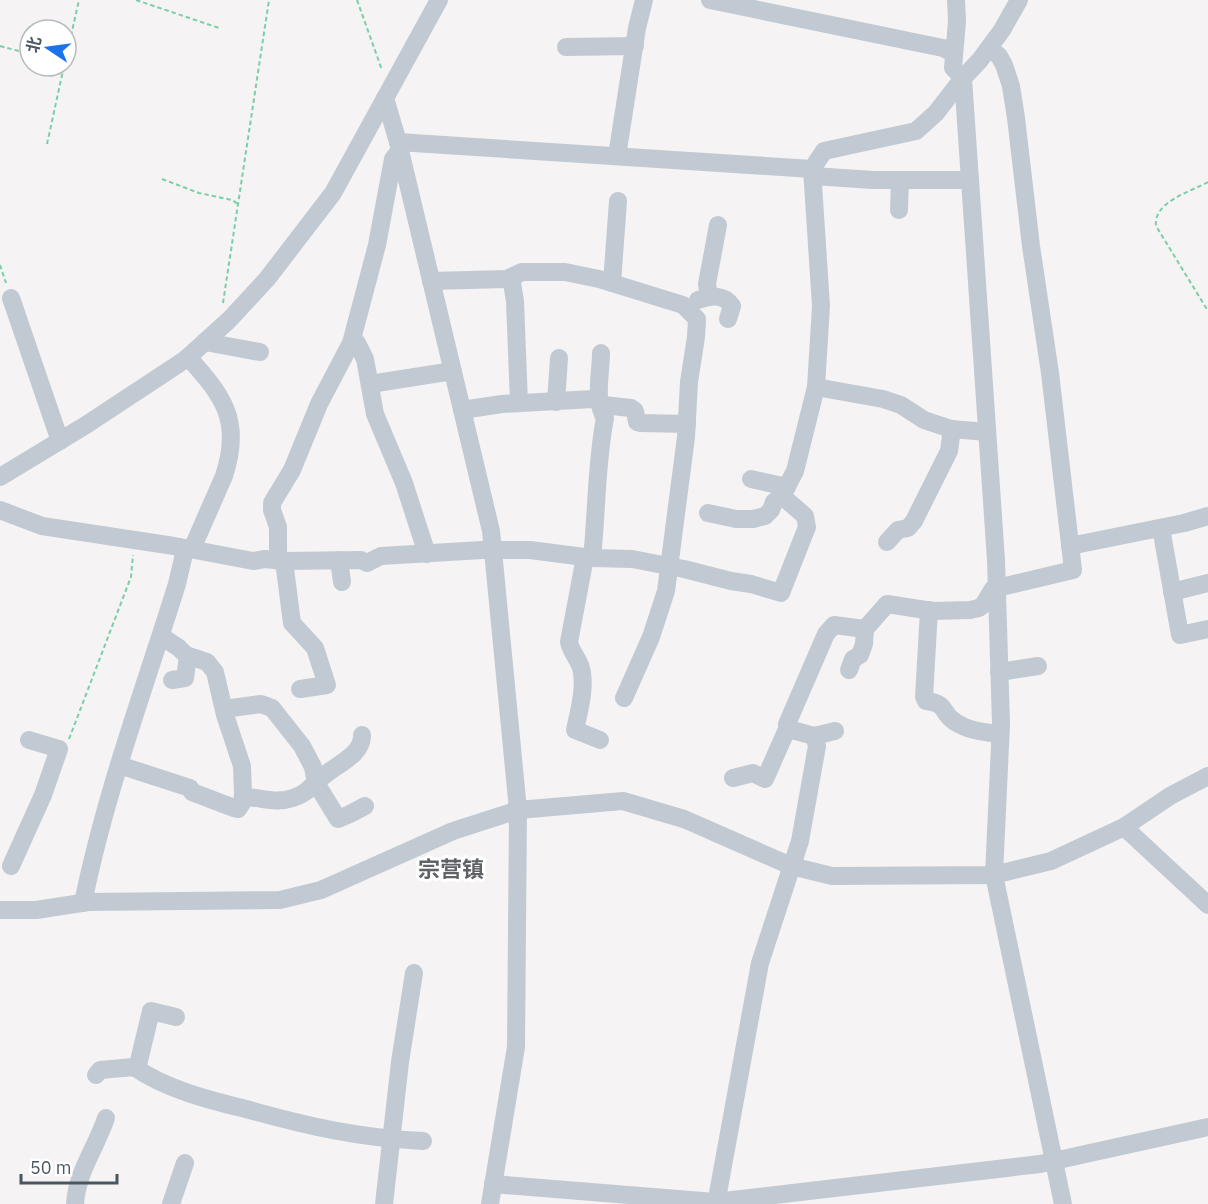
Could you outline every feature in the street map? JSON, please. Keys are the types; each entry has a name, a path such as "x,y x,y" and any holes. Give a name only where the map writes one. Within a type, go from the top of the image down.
{"street":[{"path":"0,477 60,441 188,357 219,329 267,279 333,193 439,0"},
{"path":"617,156 644,0"},
{"path":"710,0 944,48 953,53"},
{"path":"956,0 957,21 953,68 963,78 997,588 1000,734 994,875 1055,1161 1062,1204"},
{"path":"708,513 736,519 765,516 784,491 795,471 816,387 820,306 812,172 824,151 916,131 936,113 989,48 1019,0"},
{"path":"567,47 635,46"},
{"path":"849,670 853,659 860,655 864,644 865,629 887,604 929,610 980,608 993,589 1073,570 1050,373 1032,257 1011,86 1004,65 989,48"},
{"path":"387,94 491,531 518,810 516,1047 490,1204"},
{"path":"399,146 617,156 900,180 970,180"},
{"path":"300,689 327,685 315,648 292,623 281,561 279,527 272,510 272,503 292,470 319,404 351,343 377,245 393,159 399,146"},
{"path":"899,210 900,180"},
{"path":"612,283 618,201"},
{"path":"709,296 707,284 717,225"},
{"path":"431,281 507,279 522,272 565,272 612,283 686,307 697,319 688,382 687,424 666,591 651,638 624,698"},
{"path":"511,277 515,301 519,403"},
{"path":"686,307 698,299 709,296 719,297 732,306 728,319"},
{"path":"11,297 60,441"},
{"path":"205,342 260,352"},
{"path":"351,343 357,343 365,359 375,414 404,483 427,554"},
{"path":"600,740 575,730 580,707 582,672 579,662 570,650 569,642 596,523 598,458 605,418 601,411 600,400 601,353"},
{"path":"83,903 94,850 118,765 184,554 224,476 229,457 231,430 223,401 210,381 188,357"},
{"path":"556,402 559,358"},
{"path":"369,384 453,371"},
{"path":"816,387 883,399 901,405 924,420 952,429 987,432"},
{"path":"462,410 519,403 600,400"},
{"path":"600,400 603,405 631,408 635,411 637,422 640,423 687,424"},
{"path":"887,542 898,530 908,528 914,521 950,452 952,429"},
{"path":"0,510 42,526 186,548 253,561 265,559 281,561 361,560 367,563 381,556 482,550 531,550 588,557 632,559 751,584 781,593 807,526 805,516 784,491 751,478"},
{"path":"1070,546 1208,516"},
{"path":"1161,528 1180,635 1208,628"},
{"path":"339,560 342,582"},
{"path":"1172,592 1208,583"},
{"path":"929,610 924,697 926,701 938,702 952,720 962,726 1000,734"},
{"path":"733,778 753,773 765,778 829,629 834,625 865,629"},
{"path":"118,765 190,788 192,792 201,797 234,808 238,809 242,803 242,766 215,672 207,663 188,656 160,636"},
{"path":"172,680 185,678 188,656"},
{"path":"999,672 1038,666"},
{"path":"224,709 261,704 272,708 302,746 313,767 316,783 338,819 365,806"},
{"path":"788,728 814,736 835,731"},
{"path":"243,797 259,797 270,801 285,800 309,791 327,772 344,763 362,740 362,735"},
{"path":"716,1203 760,963 800,841 816,753 817,741 814,736"},
{"path":"11,866 43,795 59,749 29,740"},
{"path":"0,910 36,910 83,903 280,900 321,890 453,831 518,810 623,801 684,819 790,866 832,876 994,875 1051,861 1124,827 1170,795 1208,776"},
{"path":"1124,827 1208,905"},
{"path":"384,1204 400,1062 414,973"},
{"path":"137,1069 151,1011 176,1017"},
{"path":"96,1075 99,1070 134,1067 165,1083 211,1100 318,1128 392,1140 423,1141"},
{"path":"75,1204 80,1176 106,1118"},
{"path":"493,1184 716,1203 1055,1161 1208,1127"},
{"path":"171,1204 185,1163"}],"path":[{"path":"75,18 79,0"},
{"path":"136,0 219,28"},
{"path":"219,329 269,0"},
{"path":"357,0 387,94"},
{"path":"0,46 18,51"},
{"path":"47,144 61,78"},
{"path":"162,179 199,193 232,200 238,204"},
{"path":"1208,182 1160,209 1155,219 1156,226 1208,311"},
{"path":"0,265 11,297"},
{"path":"67,746 131,577 135,540"}],"district":[{"name":"宗营镇","path":"451,869"}]}
